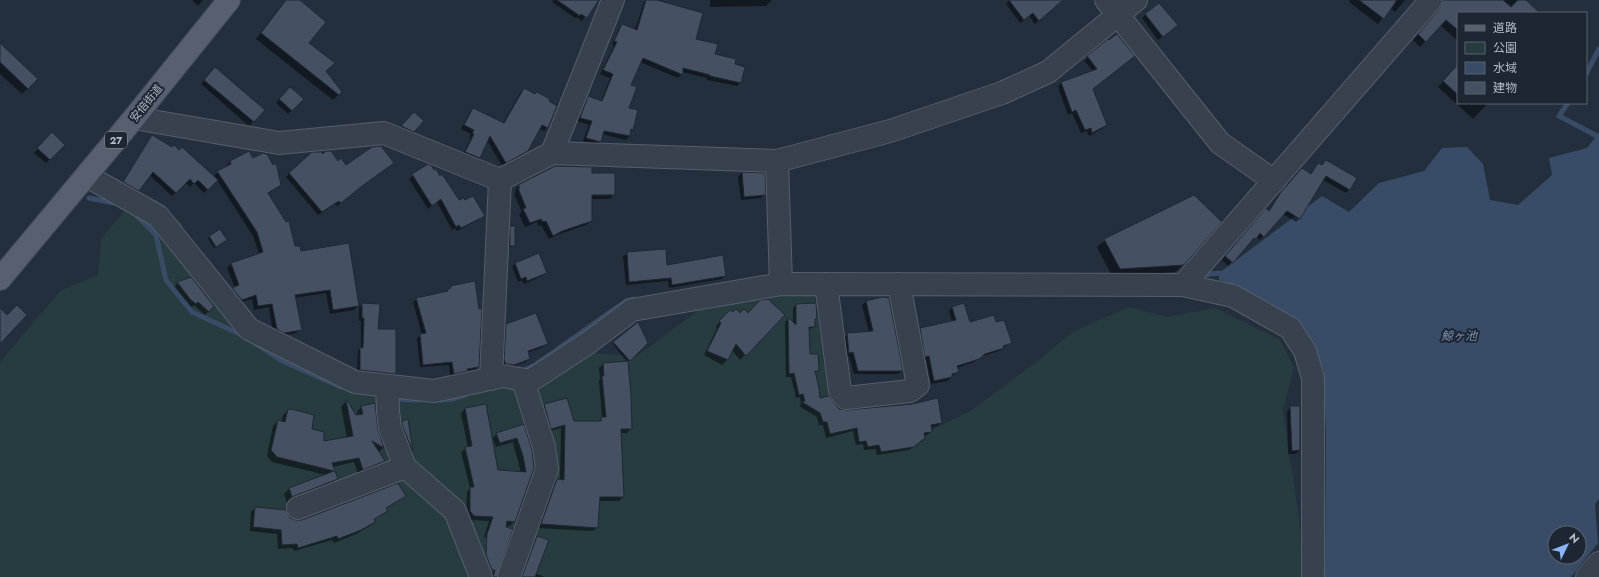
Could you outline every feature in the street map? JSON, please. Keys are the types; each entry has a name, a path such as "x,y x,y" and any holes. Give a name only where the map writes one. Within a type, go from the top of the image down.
{"main road":[{"name":"安倍街道","path":"0,279 87,176 229,0"}],"street":[{"path":"552,153 613,0"},
{"path":"134,118 279,143 384,133 500,180 552,153 777,160 890,131 1002,93 1048,72 1112,8 1136,0"},
{"path":"1183,285 1431,0"},
{"path":"1112,8 1220,143 1274,181"},
{"path":"777,160 781,284"},
{"path":"87,176 158,216 249,329 355,382 387,394 434,391 503,376 530,381 588,344 632,310 781,284 1183,285 1233,296 1290,328 1305,351 1313,378 1313,577"},
{"path":"491,378 500,180"},
{"path":"826,284 840,391 846,398 910,391 918,385 899,284"},
{"path":"509,577 547,469 544,447 523,380"},
{"path":"387,394 390,428 405,466 455,511 481,577"},
{"path":"298,508 405,466"},
{"path":"1587,577 1599,563"}],"green space":[{"path":"133,200 157,200 182,224 194,268 261,340 328,384 406,404 502,384 578,352 637,356 726,290 814,293 824,363 836,411 910,441 972,410 1040,359 1074,331 1130,307 1167,317 1215,308 1279,339 1294,367 1283,410 1299,518 1303,577 0,577 0,362 60,291 98,275 101,239"}],"water":[{"name":"鯨ヶ池","path":"1599,133 1599,499 1595,504 1598,543 1587,557 1587,525 1547,525 1547,565 1581,565 1571,577 1325,577 1326,437 1324,371 1308,333 1270,306 1238,286 1219,280 1219,273 1322,196 1349,212 1379,183 1424,171 1442,148 1467,147 1483,164 1490,200 1518,205 1552,175 1549,158 1587,148"}],"building":[{"path":"286,0 300,0 326,22 309,43 335,63 326,71 342,92 339,95 261,33"},
{"path":"557,0 599,0 587,18 581,14 580,16"},
{"path":"646,0 657,0 703,13 696,39 718,44 715,54 736,59 735,64 745,67 741,83 683,68 683,75 643,58 631,85 637,87 629,108 638,110 630,136 604,131 601,142 586,138 592,121 580,118 588,96 602,101 613,74 603,70 617,42 614,41 622,24 637,30"},
{"path":"1009,0 1063,0 1039,21 1033,13 1024,20"},
{"path":"1359,0 1397,0 1384,19"},
{"path":"1443,0 1503,0 1511,7 1518,0 1526,0 1539,12 1457,12 1457,29 1446,20 1426,42 1418,34 1440,8"},
{"path":"1159,3 1178,25 1163,37 1145,14"},
{"path":"1117,34 1135,56 1093,89 1107,125 1092,133 1091,128 1085,130 1076,110 1072,112 1061,82 1097,69 1087,56 1108,39 1109,40"},
{"path":"0,43 38,79 28,89 0,62"},
{"path":"1457,65 1457,94 1443,81"},
{"path":"215,67 265,110 254,122 204,80"},
{"path":"290,87 304,99 292,111 279,99"},
{"path":"524,88 535,94 537,92 550,99 549,101 557,106 548,128 542,125 528,151 506,163 490,136 480,158 465,152 474,134 472,133 474,130 464,125 473,108 504,123"},
{"path":"414,112 424,121 414,132 401,126"},
{"path":"52,132 65,145 50,160 37,148"},
{"path":"152,135 172,147 174,145 179,150 182,147 218,180 208,190 198,180 194,184 190,179 176,193 153,172 139,191 123,182"},
{"path":"381,146 394,163 341,203 339,201 322,212 289,173 312,152 321,152 323,154 326,151 331,151 338,161 341,158 346,165 372,147"},
{"path":"249,151 253,158 263,153 267,154 273,165 276,163 281,185 268,193 286,222 289,221 295,246 300,246 301,251 349,243 359,306 333,310 330,290 295,295 302,330 284,333 277,329 272,304 258,306 256,295 242,300 232,288 239,285 231,263 263,252 257,232 217,171 231,164 230,161"},
{"path":"1326,160 1357,178 1350,190 1326,176 1300,219 1287,211 1264,237 1260,233 1256,239 1254,238 1233,263 1225,256 1266,208 1269,211 1281,192 1302,168 1311,174 1318,163 1322,165"},
{"path":"428,164 431,165 434,170 436,169 440,176 442,174 459,200 464,198 465,200 473,196 485,216 461,228 459,225 456,227 441,199 432,206 412,174"},
{"path":"555,166 592,167 592,173 615,173 615,195 592,195 592,221 562,231 553,236 546,221 543,222 541,219 530,223 523,209 526,208 518,185"},
{"path":"742,172 765,173 766,195 744,197"},
{"path":"1194,195 1222,222 1184,265 1120,269 1104,239"},
{"path":"510,226 515,226 515,246 510,246"},
{"path":"220,229 227,240 216,247 209,236"},
{"path":"666,249 667,265 723,255 726,276 672,285 671,278 629,282 627,252"},
{"path":"539,253 547,273 527,281 526,277 521,279 515,263"},
{"path":"191,277 214,306 209,312 198,302 196,304 190,299 177,282"},
{"path":"475,281 479,309 482,308 479,367 467,369 468,371 454,374 452,362 423,365 420,334 426,333 416,298 448,291 448,289 451,288 450,286"},
{"path":"882,297 889,298 903,371 858,371 853,352 849,353 847,333 873,331 866,301"},
{"path":"768,299 785,315 746,356 736,344 728,360 707,351 721,323 719,321 730,310 733,312 736,309 740,313 744,309 748,313 760,300"},
{"path":"362,303 380,304 378,329 396,329 396,374 360,370 360,347 363,348 364,318 362,318"},
{"path":"816,303 817,319 815,319 815,327 809,327 810,354 818,354 819,371 815,371 820,398 829,396 839,409 847,410 912,404 938,398 942,423 931,425 932,432 924,433 925,438 914,447 881,452 879,445 868,447 866,441 859,442 857,428 830,434 827,422 823,422 820,413 802,402 805,401 803,394 799,395 794,373 789,374 788,317 796,325 796,304"},
{"path":"964,303 970,322 994,315 996,322 1004,320 1012,343 1003,346 1004,348 985,354 979,359 957,366 959,372 952,374 952,377 934,381 929,356 925,357 920,328 956,320 952,307"},
{"path":"17,305 27,315 0,344 0,308 7,315"},
{"path":"536,313 548,344 528,351 530,359 514,365 506,364 504,360 506,324"},
{"path":"638,322 648,343 630,361 613,342"},
{"path":"628,361 632,429 621,429 624,497 600,497 598,528 541,524 557,479 564,480 565,425 551,429 544,404 567,398 574,421 601,421 601,417 606,417 602,376 604,376 603,363"},
{"path":"346,400 356,415 363,414 361,406 375,403 378,430 384,448 372,441 385,461 363,470 359,458 332,463 338,479 292,497 289,488 334,471 277,457 271,450 278,420 285,422 288,409 295,410 314,415 312,429 324,432 324,441 353,436"},
{"path":"486,404 498,470 526,472 517,438 500,443 496,433 524,424 532,450 534,468 515,522 507,521 506,527 513,529 497,577 493,577 495,570 492,570 486,555 487,534 493,517 474,516 470,511 470,487 474,487 465,447 472,446 465,408"},
{"path":"1290,406 1300,406 1300,450 1292,451"},
{"path":"408,419 413,452 402,425 402,421"},
{"path":"398,483 406,496 386,508 388,511 374,519 375,522 361,530 338,539 337,536 298,548 297,544 282,545 281,530 253,527 255,507 286,510 290,518 302,520"},
{"path":"537,536 549,540 535,577 522,577"}],"waterway":[{"path":"1587,72 1599,49"},
{"path":"1567,104 1559,116 1597,136"},
{"path":"89,198 119,204"},
{"path":"135,214 156,235 166,280 192,312 242,335"},
{"path":"1202,275 1219,273"},
{"path":"520,372 535,365 626,301 634,299"},
{"path":"256,344 282,361 341,387"},
{"path":"441,400 452,399 465,395"},
{"path":"392,398 421,400"}]}
